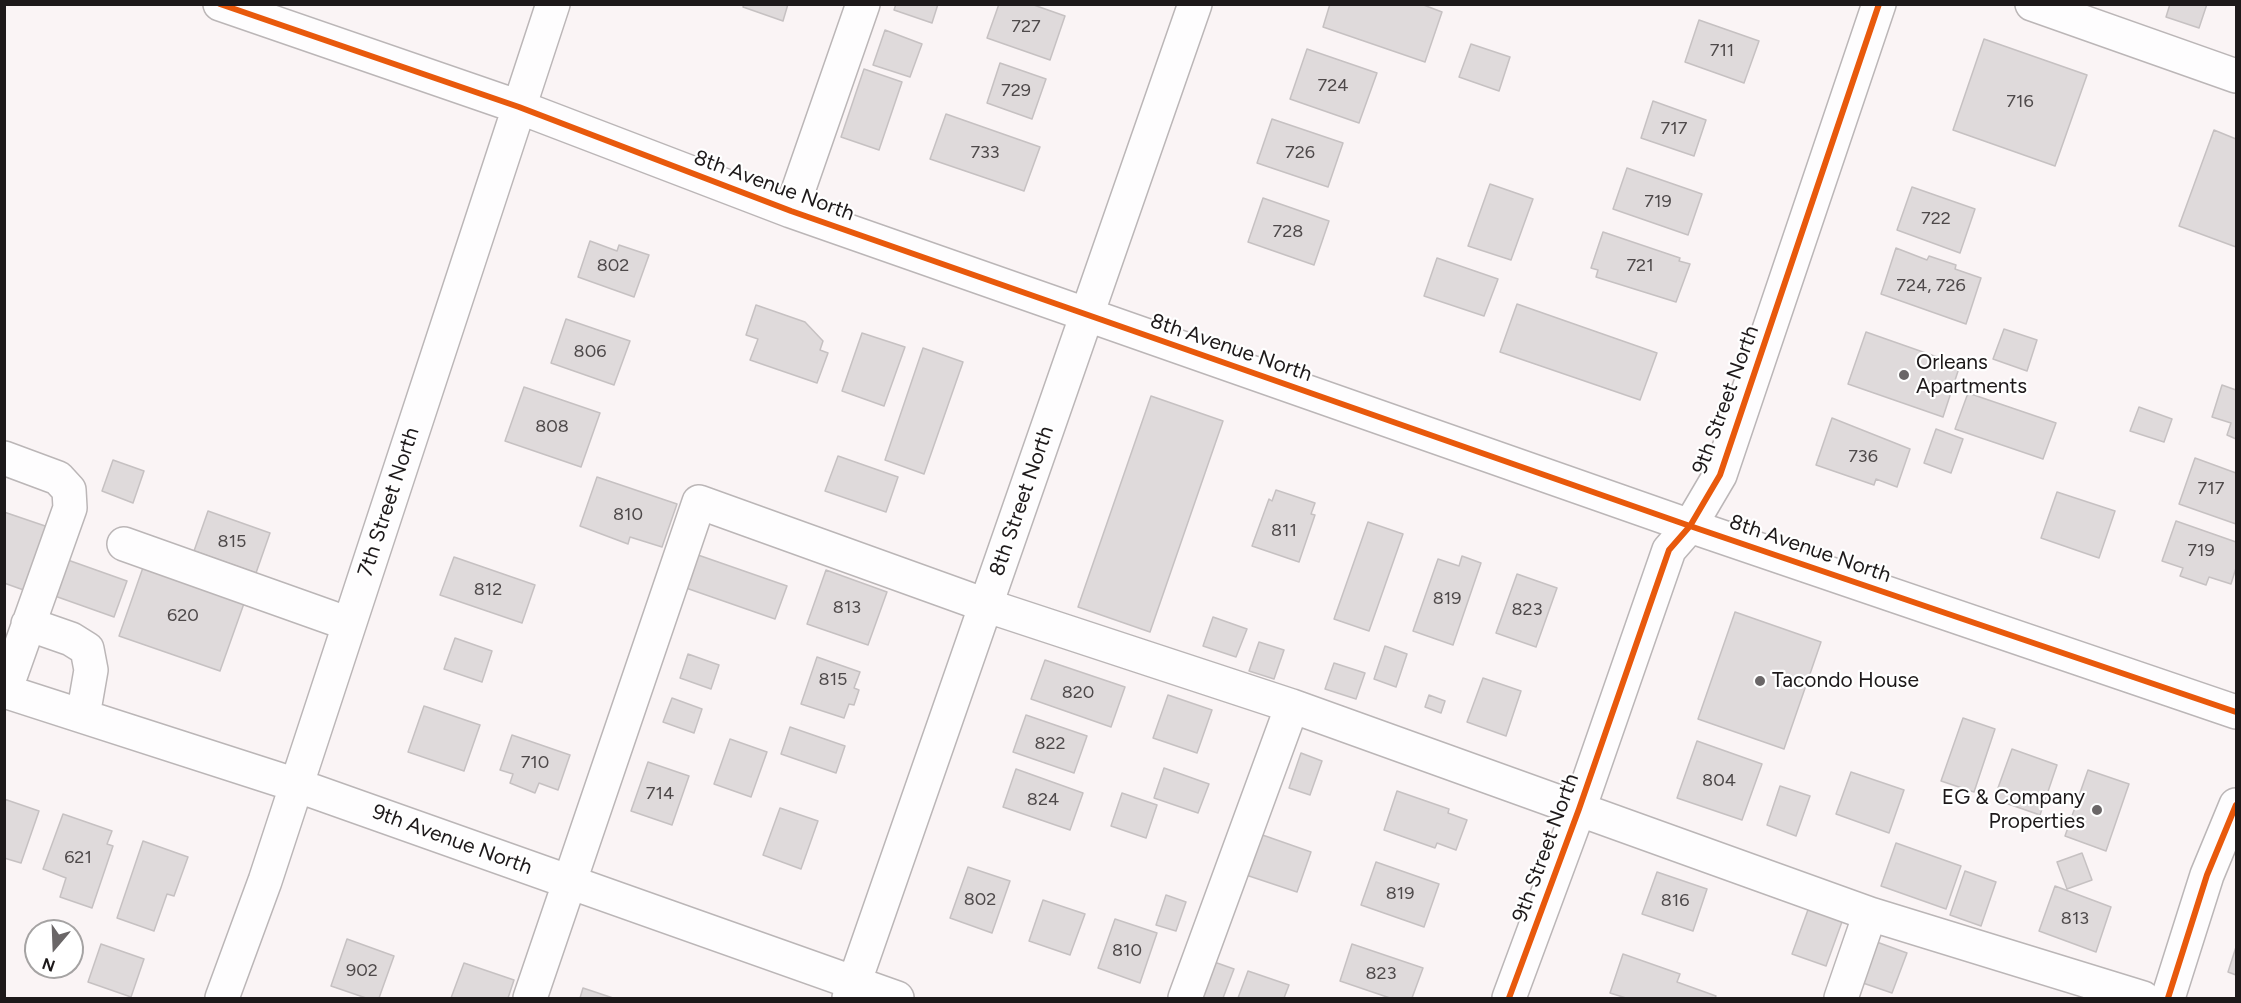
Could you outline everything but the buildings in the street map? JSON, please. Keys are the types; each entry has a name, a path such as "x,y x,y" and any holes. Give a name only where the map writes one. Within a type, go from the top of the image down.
{"street":[{"name":"8th Avenue North","path":"220,4 519,107 791,211 1690,526 2236,712"},
{"name":"7th Street North","path":"222,999 265,881 553,4"},
{"path":"791,211 862,4"},
{"name":"8th Street North","path":"852,991 1195,4"},
{"name":"9th Street North","path":"1509,999 1579,809 1669,550 1690,526 1720,475 1879,4"},
{"path":"2032,4 2236,76"},
{"path":"4,458 58,478 69,490 70,508 5,691"},
{"path":"530,999 699,502 985,605 1292,706 1870,914 2143,999"},
{"path":"124,544 349,624"},
{"path":"28,624 71,639 87,649 91,670 83,716"},
{"name":"9th Avenue North","path":"5,691 296,785 570,882 852,991 897,999"},
{"path":"1185,999 1292,706"},
{"path":"2168,999 2207,875 2236,805"},
{"path":"1841,999 1870,914"}],"cycle path":[{"path":"220,4 519,107 791,211 1690,526 2236,712"},
{"path":"1509,998 1579,809 1669,550 1690,526 1720,475 1879,4"},
{"path":"2168,998 2207,875 2236,805"}],"place":[{"name":"Orleans Apartments","path":"1904,375"},
{"name":"Tacondo House","path":"1760,681"},
{"name":"EG & Company Properties","path":"2097,810"}]}
